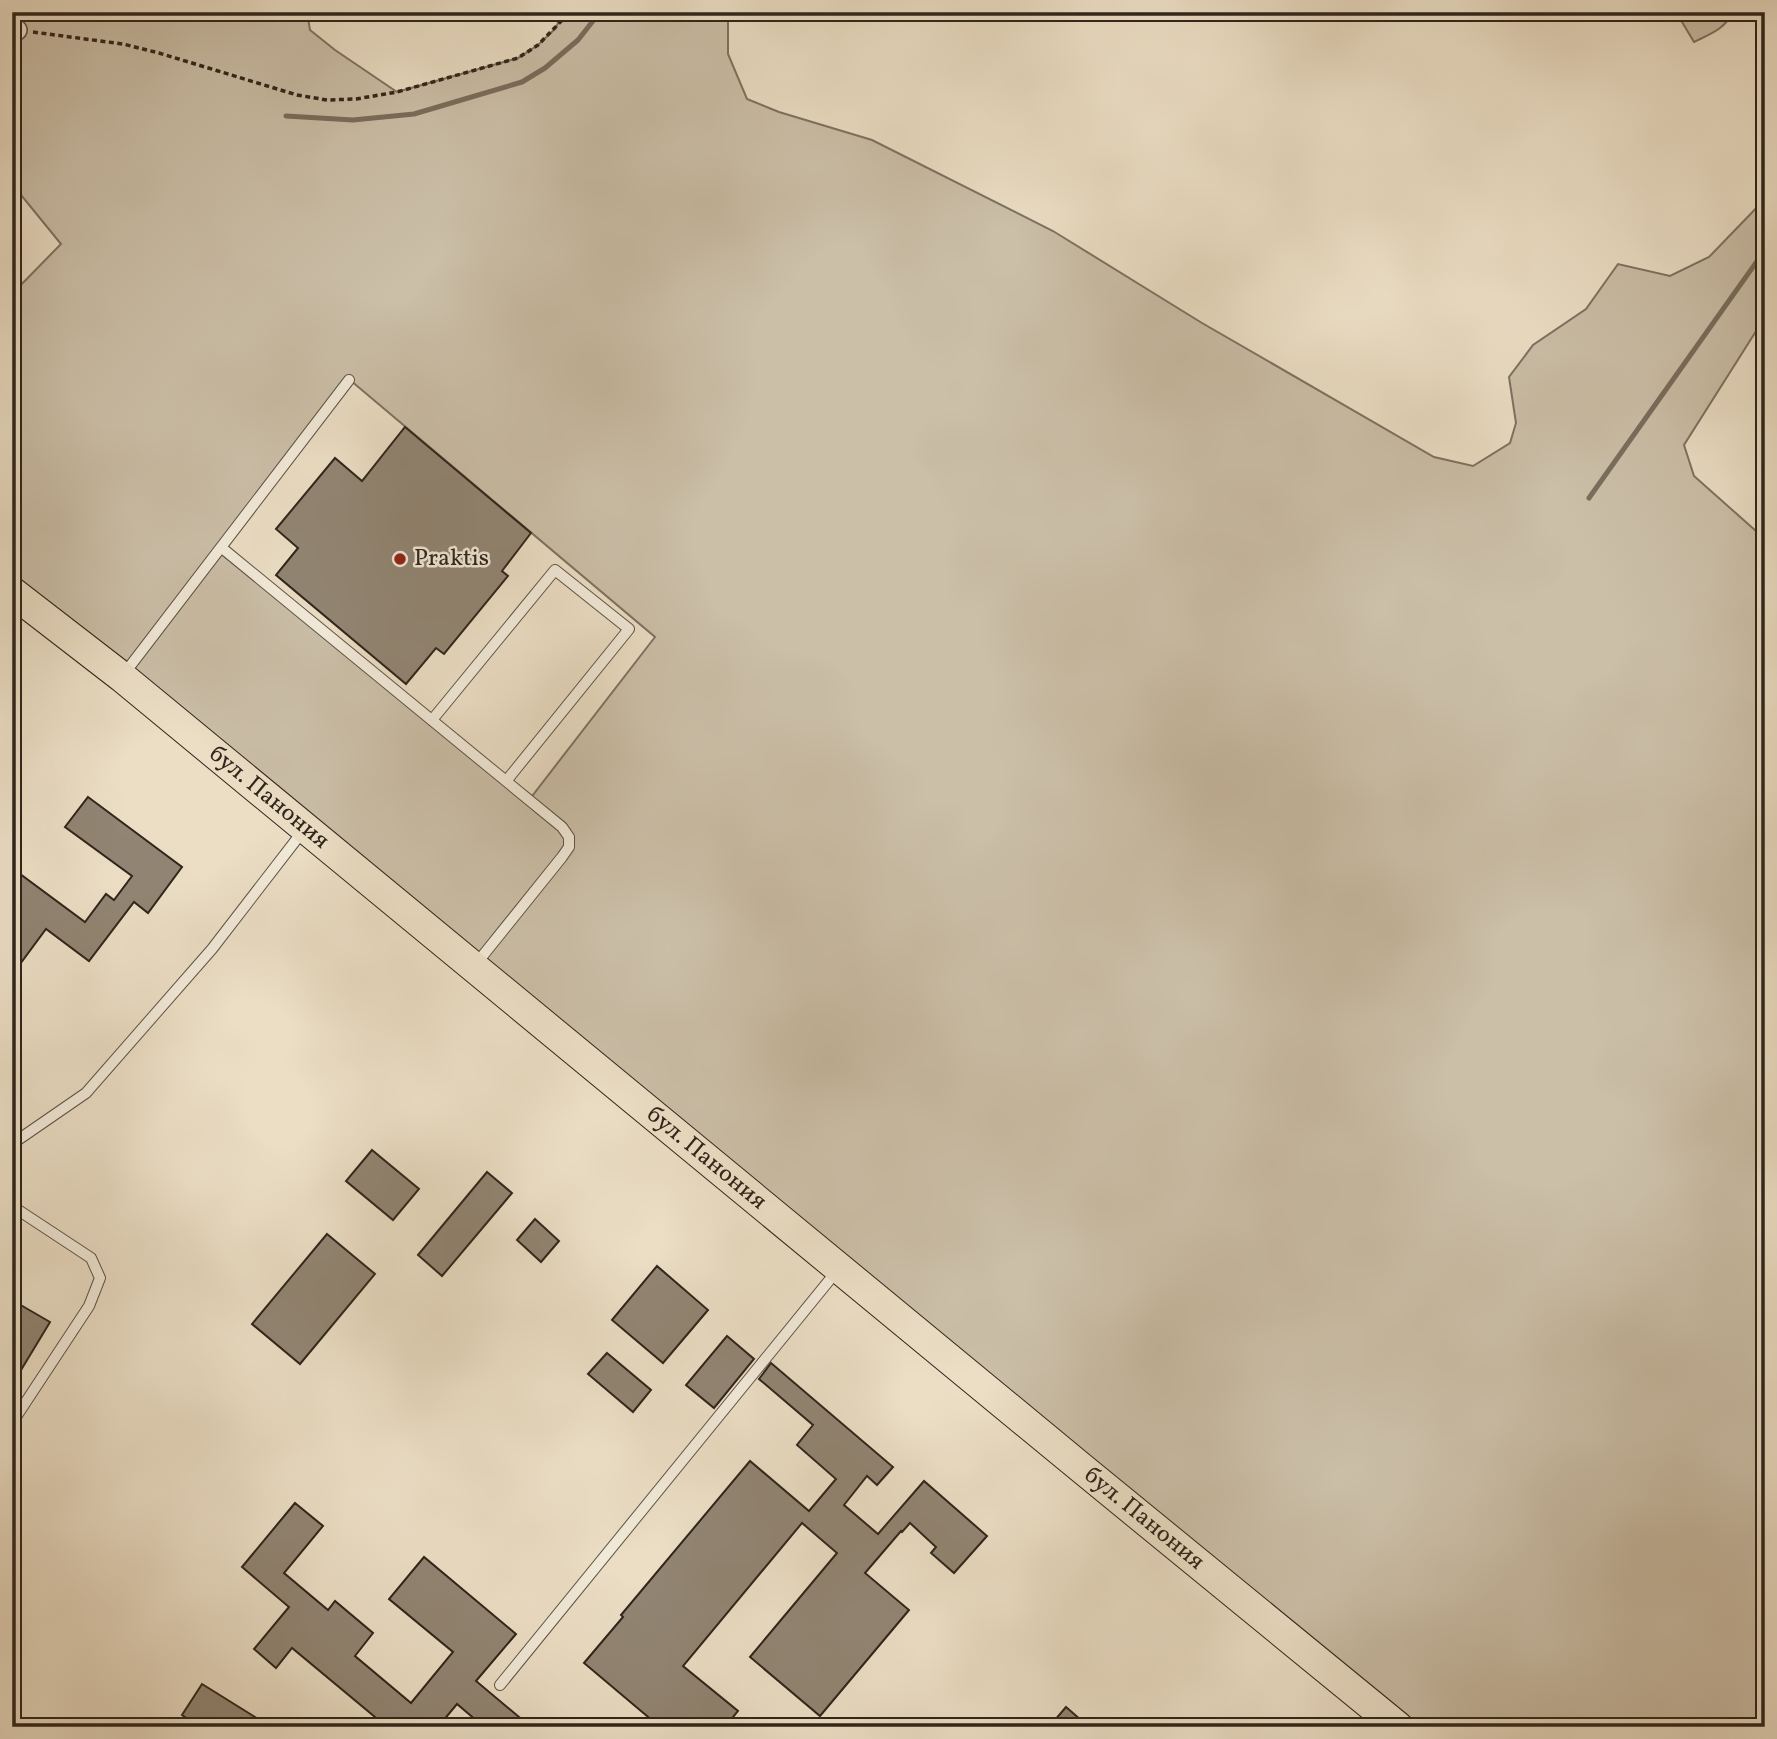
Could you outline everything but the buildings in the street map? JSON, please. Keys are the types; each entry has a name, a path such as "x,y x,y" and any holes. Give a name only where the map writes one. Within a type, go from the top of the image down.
{"main road":[{"name":"бул. Панония","path":"12,592 122,677 1398,1727"}],"lane":[{"path":"122,677 349,380"},
{"path":"222,548 507,780 562,827 569,837 569,847 473,967"},
{"path":"432,720 555,570 629,629 507,780"},
{"path":"12,1144 86,1093 212,949 305,829"},
{"path":"12,1206 91,1258 100,1278 89,1306 12,1423"},
{"path":"500,1685 839,1269"}],"path":[{"path":"15,30 122,44 297,94 327,100 397,92 518,58 538,46 570,12"}],"shaded area":[{"path":"25,12 307,12 310,30 397,92 518,58 538,45 556,28 562,12 728,12 728,54 747,99 779,112 872,140 1053,231 1202,323 1434,457 1473,466 1510,443 1516,423 1509,377 1533,345 1586,309 1618,264 1670,276 1709,257 1765,199 1765,317 1684,445 1694,476 1765,539 1765,1727 1398,1727 12,592 12,294 61,244 12,184 12,76 17,30","holes":["350,380 655,637 529,800 222,548"]},
{"path":"1676,12 1733,12 1721,27 1694,42"}],"waterway":[{"path":"286,116 353,120 414,114 522,82 545,68 578,40 600,12"},
{"path":"1589,498 1765,250"}],"place":[{"name":"Praktis","path":"400,559"}]}
